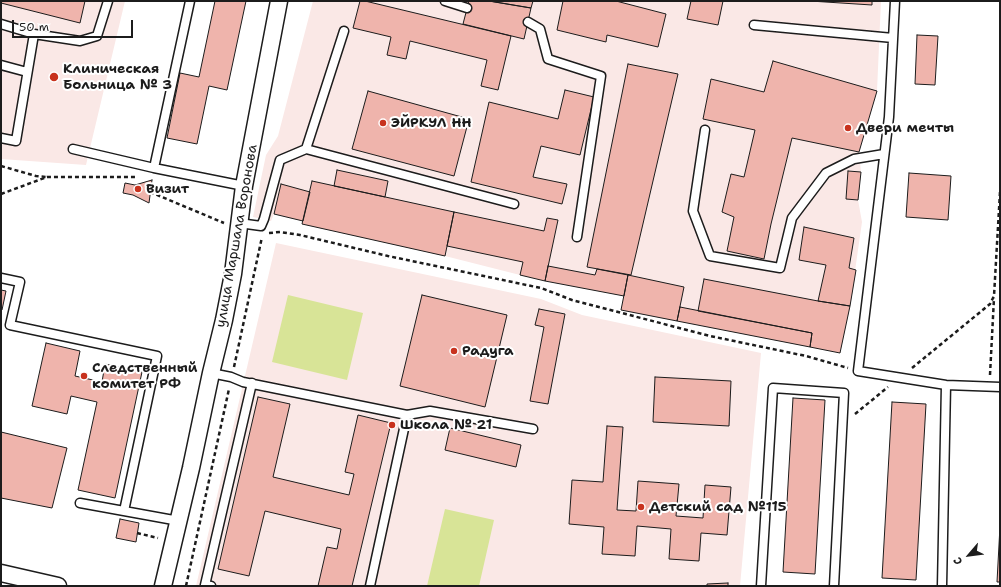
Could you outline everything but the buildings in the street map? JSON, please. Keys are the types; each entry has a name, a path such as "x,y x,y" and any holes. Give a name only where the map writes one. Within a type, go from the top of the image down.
{"street":[{"name":"улица Маршала Воронова","path":"163,586 224,320 233,274 244,186 279,1"},
{"path":"1,573 58,586"}],"lane":[{"path":"1,24 34,34 80,41 97,36 108,1"},
{"path":"154,168 190,1"},
{"path":"445,1 467,8"},
{"path":"895,1 889,117 858,371 946,384 1000,387"},
{"path":"528,22 540,29 548,59 601,76 577,237"},
{"path":"754,25 893,38"},
{"path":"306,148 344,31"},
{"path":"1,138 16,140 34,34"},
{"path":"1,65 27,72"},
{"path":"705,130 693,211 710,256 780,268 792,218 826,173 854,159 884,154"},
{"path":"239,226 261,226 280,160 306,148 514,204"},
{"path":"73,149 154,168 244,186"},
{"path":"1,278 20,282 10,325 157,356 124,511"},
{"path":"211,373 244,382 407,415 430,411 533,429"},
{"path":"211,586 205,584 252,383"},
{"path":"942,586 946,384"},
{"path":"761,586 774,388 844,393 834,586"},
{"path":"370,586 407,415"},
{"path":"80,503 178,521"}],"path":[{"path":"1,166 36,176 47,177 135,177 154,168"},
{"path":"1,194 47,177"},
{"path":"150,192 239,226"},
{"path":"989,387 1000,192"},
{"path":"186,586 263,233 280,232 300,235 388,256 541,288 572,300 710,336 806,356 858,371"},
{"path":"843,425 983,310 990,304 994,296"},
{"path":"137,533 164,539"}],"shaded area":[{"name":"Клиническая Больница № 3","path":"1,1 125,1 86,165 1,159"},
{"path":"313,1 881,1 877,91 859,152 861,172 858,200 862,222 850,306 840,353 621,310 624,296 520,275 445,256 302,224 302,221 274,214 271,221 253,217 266,155 278,136"},
{"name":"Школа № 21","path":"276,243 541,299 582,315 761,353 740,586 196,586"}],"green space":[{"path":"288,295 363,313 347,380 272,362"},
{"path":"445,509 494,520 479,586 427,586"}],"place":[{"name":"Клиническая Больница № 3","path":"54,77"},
{"name":"ЭЙРКУЛ НН","path":"383,123"},
{"name":"Двери мечты","path":"848,128"},
{"name":"Визит","path":"138,189"},
{"name":"Радуга","path":"454,351"},
{"name":"Следственный комитет РФ","path":"84,376"},
{"name":"Школа № 21","path":"392,425"},
{"name":"Детский сад №115","path":"641,507"}]}
